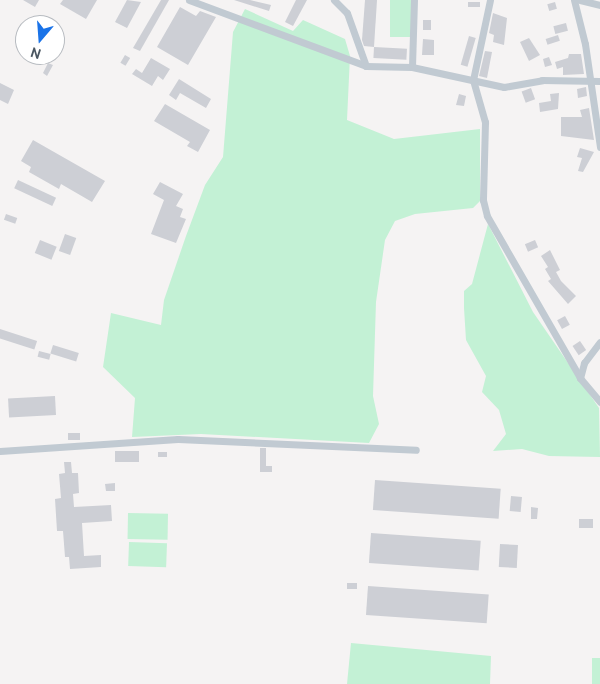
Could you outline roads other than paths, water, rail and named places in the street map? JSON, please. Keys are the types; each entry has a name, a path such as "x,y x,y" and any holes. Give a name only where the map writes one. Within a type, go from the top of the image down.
{"street":[{"path":"189,0 366,66 412,67 504,87 542,80 600,81"},
{"path":"334,0 347,13 366,66"},
{"path":"412,67 414,0"},
{"path":"490,0 473,80 485,122 483,200 487,216 580,378 600,400"},
{"path":"574,0 585,44 600,147"},
{"path":"580,0 600,5"},
{"path":"580,378 584,363 600,342"},
{"path":"0,451 178,438 416,450"}]}
